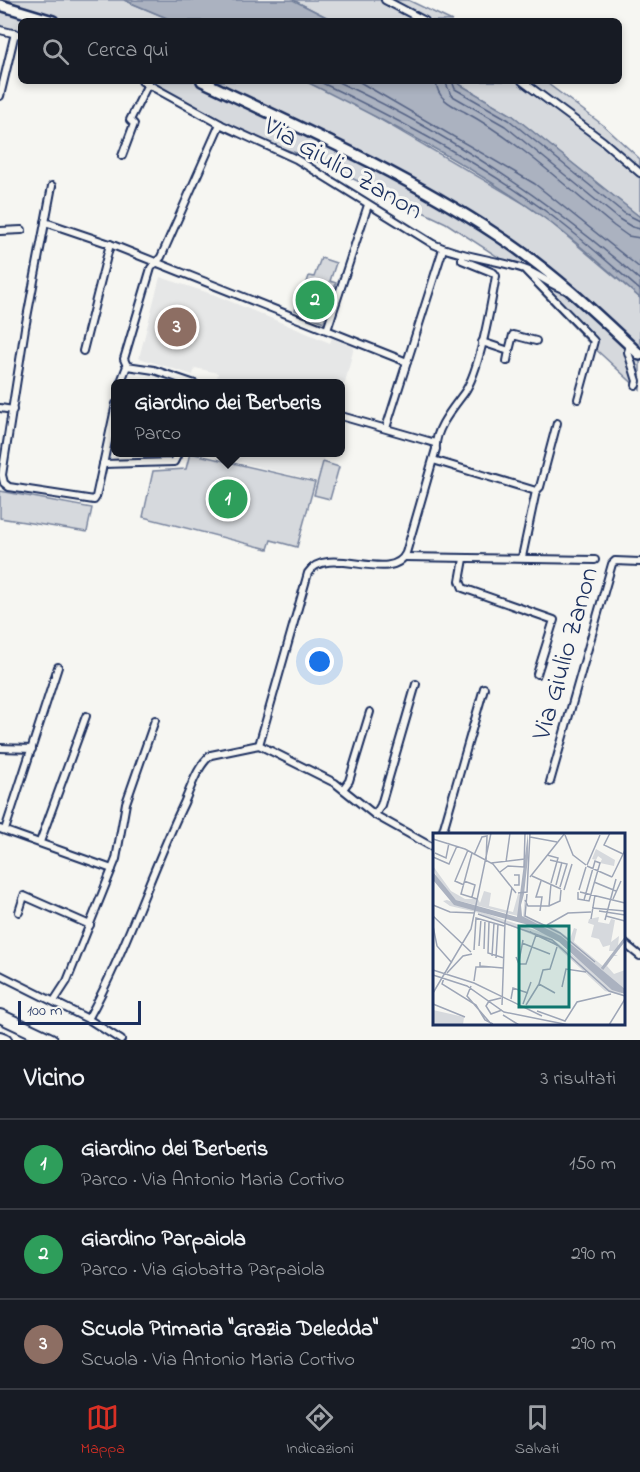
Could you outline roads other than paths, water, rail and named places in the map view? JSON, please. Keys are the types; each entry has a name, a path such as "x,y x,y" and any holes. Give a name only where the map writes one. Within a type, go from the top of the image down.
{"highway":[{"path":"0,1016 51,1040"},
{"path":"0,1038 4,1040"}],"street":[{"path":"386,0 419,18"},
{"path":"0,5 43,18"},
{"path":"0,30 18,34 0,96"},
{"name":"Via Giulio Zanon","path":"122,156 134,124 130,120 144,84"},
{"name":"Via Giulio Zanon","path":"149,84 220,124 296,159 368,206 443,249 525,269 563,290 568,289"},
{"name":"Via Giulio Zanon","path":"208,84 421,189 505,240 568,289 640,355"},
{"path":"526,84 603,141 640,173"},
{"path":"122,379 127,366 124,359 152,268 220,124"},
{"path":"52,186 13,410 2,456 2,479 9,487 89,501 96,497 111,427"},
{"path":"327,330 368,206"},
{"path":"45,222 110,244 407,362"},
{"path":"0,231 22,230"},
{"path":"83,351 110,244"},
{"path":"386,428 443,249"},
{"path":"404,557 433,460 435,442 452,408 470,383 482,342 496,276 490,269 462,260 462,254"},
{"path":"525,269 594,341 578,399"},
{"path":"507,361 513,335 536,341"},
{"path":"482,342 509,351"},
{"path":"630,346 628,352 638,381 636,385"},
{"path":"127,366 154,370 180,379"},
{"path":"0,408 13,410"},
{"path":"345,417 435,442"},
{"path":"522,557 536,491 540,487 557,423"},
{"path":"103,464 174,462 177,457"},
{"path":"433,460 536,491"},
{"path":"259,745 308,573 312,566 328,561 387,565 404,557 464,560 513,560 522,557 533,560 595,560"},
{"path":"464,560 460,581 463,588 554,620 537,674"},
{"name":"Via Giulio Zanon","path":"550,782 612,564 615,561 640,562"},
{"path":"58,667 32,749 2,830 112,869"},
{"path":"375,815 381,805 416,684"},
{"path":"442,833 484,688"},
{"path":"343,789 349,781 370,712"},
{"path":"40,842 86,716"},
{"path":"54,1001 67,981 112,869 118,850 126,803 155,720"},
{"path":"88,1019 108,981 172,827 207,758 215,753 259,745 343,789 375,815 433,847"},
{"path":"0,748 32,749"},
{"path":"19,912 24,896 90,925"},
{"path":"625,944 640,956"},
{"path":"0,975 88,1019 121,1040"}],"water":[{"path":"124,0 293,0 328,18 167,18"},
{"path":"311,84 459,84 512,115 640,217 640,298 554,225 523,203 470,169"}],"place":[{"name":"Giardino Parpaiola","path":"315,300"},
{"name":"Scuola Primaria \"Grazia Deledda\"","path":"177,327"},
{"name":"Giardino dei Berberis","path":"228,499"}]}
